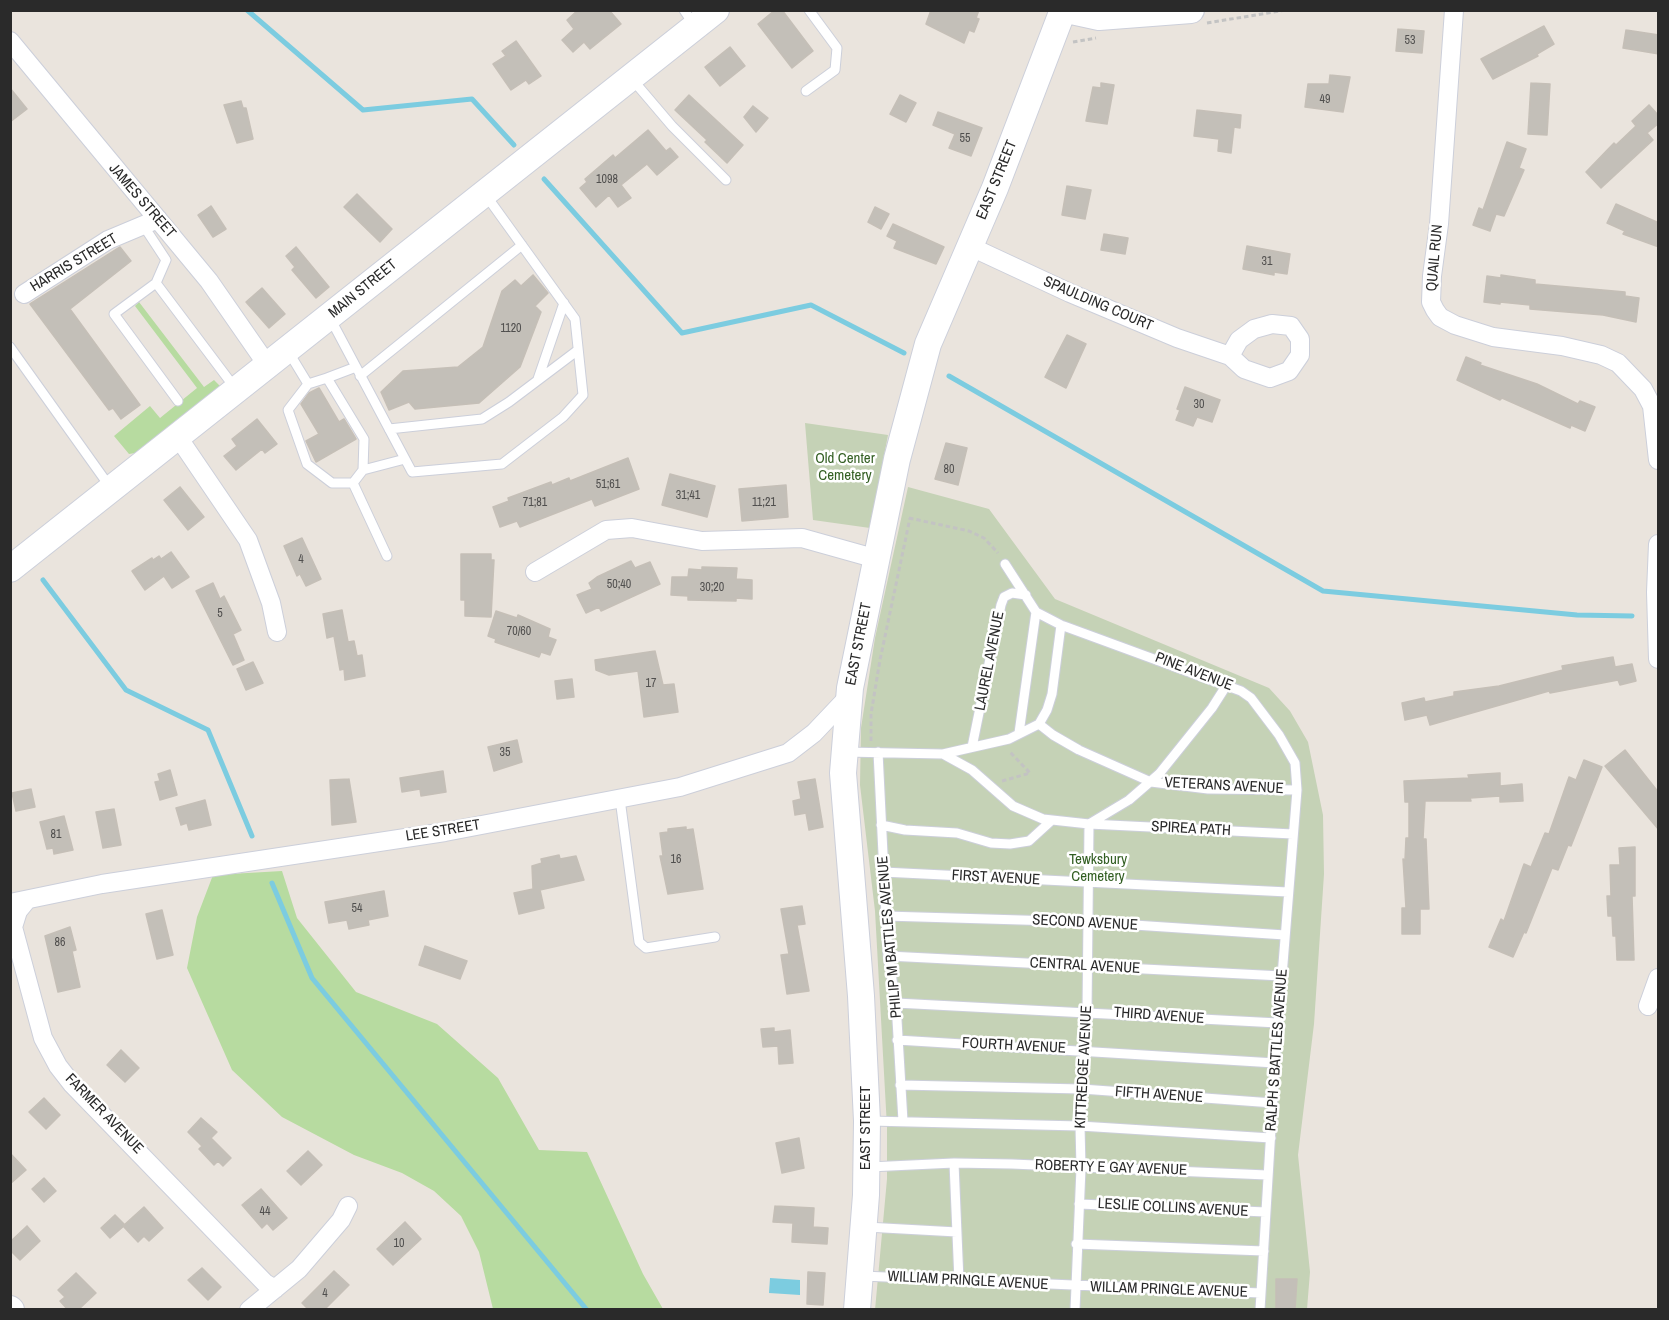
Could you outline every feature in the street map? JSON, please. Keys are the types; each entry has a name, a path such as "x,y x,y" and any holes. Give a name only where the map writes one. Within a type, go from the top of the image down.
{"main road":[{"name":"MAIN STREET","path":"10,569 631,77 690,19 716,10"},
{"path":"1065,10 1099,17 1198,17"},
{"name":"EAST STREET","path":"857,1310 864,1227 867,1121 861,996 848,849 843,752 849,696 897,459 919,374 940,313 995,188 1065,10"}],"street":[{"name":"QUAIL RUN","path":"1454,10 1431,302 1440,317 1455,325 1493,337 1562,346 1601,355 1618,363 1643,389 1652,406 1659,460"},
{"name":"JAMES STREET","path":"10,41 150,222 178,243 278,358"},
{"name":"HARRIS STREET","path":"24,294 108,240 150,222"},
{"name":"SPAULDING COURT","path":"969,246 1081,298 1178,338 1230,356"},
{"path":"178,437 248,540 271,603 276,632"},
{"path":"535,572 606,530 632,528 702,541 802,538 877,559"},
{"path":"1659,544 1656,592 1659,659"},
{"name":"LEE STREET","path":"19,901 207,867 445,832 680,787 788,753 814,733 849,696"},
{"name":"FARMER AVENUE","path":"19,901 13,927 43,1038 58,1066 72,1084 265,1283 275,1289"},
{"path":"1648,1006 1659,978"},
{"path":"249,1310 299,1269 319,1248 341,1220 348,1206"}],"lane":[{"path":"806,91 835,70 837,48 808,10"},
{"path":"631,77 672,126 726,180"},
{"path":"329,317 412,472 502,464 563,417 583,395 575,319 484,192"},
{"path":"150,222 166,260 156,283 114,314 178,401"},
{"path":"162,254 178,243"},
{"path":"353,483 332,483 307,464 288,410 308,384 358,371 522,245"},
{"path":"156,283 237,390"},
{"path":"538,379 564,303"},
{"path":"10,346 111,489"},
{"path":"389,429 482,419 578,350"},
{"path":"278,358 308,384"},
{"path":"327,378 364,439 363,470 353,483"},
{"path":"363,470 405,459"},
{"path":"353,483 387,556"},
{"path":"1005,564 1036,612 1019,734"},
{"name":"LAUREL AVENUE","path":"972,747 1001,605 1004,597 1012,593 1026,595"},
{"name":"PINE AVENUE","path":"1036,612 1061,625 1241,691 1251,699 1279,735 1294,763 1297,790"},
{"path":"843,752 943,754 1001,741 1039,724 1052,694 1061,625"},
{"path":"1089,824 1129,800 1151,782 1173,759 1226,686"},
{"name":"VETERANS AVENUE","path":"1039,724 1079,750 1151,782 1208,789 1297,790"},
{"name":"PHILIP M BATTLES AVENUE","path":"874,752 881,825 888,956 896,1003 903,1121"},
{"name":"SPIREA PATH","path":"943,754 972,770 1012,806 1043,819 1089,824 1293,834"},
{"name":"RALPH S BATTLES AVENUE","path":"1260,1310 1267,1175 1297,790"},
{"path":"620,799 639,942 646,948 715,937"},
{"path":"881,825 904,830 957,833 991,843 1010,844 1029,841 1052,820"},
{"name":"KITTREDGE AVENUE","path":"1076,1310 1076,1244 1081,1168 1080,1126 1087,1012 1089,824"},
{"name":"FIRST AVENUE","path":"883,872 1288,892"},
{"name":"SECOND AVENUE","path":"885,916 1089,922 1285,935"},
{"name":"CENTRAL AVENUE","path":"888,956 1282,976"},
{"name":"THIRD AVENUE","path":"896,1003 1278,1023"},
{"name":"FOURTH AVENUE","path":"897,1040 1275,1063"},
{"name":"FIFTH AVENUE","path":"900,1084 1082,1089 1273,1103"},
{"path":"867,1121 1080,1126 1271,1138"},
{"path":"954,1163 959,1281"},
{"name":"ROBERTY E GAY AVENUE","path":"866,1167 954,1163 1267,1175"},
{"name":"LESLIE COLLINS AVENUE","path":"1079,1204 1266,1212"},
{"path":"864,1227 957,1232"},
{"path":"1076,1244 1264,1251"},
{"name":"WILLIAM PRINGLE AVENUE","path":"860,1276 1076,1286"},
{"name":"WILLAM PRINGLE AVENUE","path":"1076,1286 1261,1293"}],"path":[{"path":"1198,17 1286,10"},
{"path":"1068,52 1072,42 1106,37"},
{"path":"902,516 969,531 984,538 1005,564"},
{"path":"874,752 871,714 910,518"},
{"path":"988,784 1030,772 1001,741"}],"green space":[{"path":"139,302 204,387 214,380 220,386 135,453 129,454 114,436 150,406 160,418 197,388 135,306"},
{"name":"Old Center Cemetery","path":"805,423 888,435 870,528 813,520"},
{"name":"Tewksbury Cemetery","path":"908,487 989,509 1055,599 1269,688 1290,711 1308,742 1323,815 1324,874 1314,1024 1298,1155 1310,1272 1307,1309 875,1310 887,1179 887,1127 875,911 860,785 861,728 875,638"},
{"path":"282,871 297,918 356,992 437,1024 498,1078 539,1150 587,1152 643,1274 663,1309 493,1309 479,1252 461,1216 434,1191 402,1173 354,1155 282,1117 232,1070 187,968 197,917 213,875"}],"water":[{"path":"770,1278 800,1280 800,1295 769,1293"}],"building":[{"path":"578,10 609,10 621,24 590,49 584,42 573,52 562,40 574,29 567,20"},
{"path":"775,10 782,10 813,51 792,68 758,24"},
{"path":"931,10 979,10 976,18 979,19 974,32 969,30 964,43 926,24"},
{"path":"1544,26 1554,44 1537,54 1538,56 1493,79 1481,59"},
{"path":"1398,29 1424,31 1422,53 1396,51"},
{"path":"1626,30 1659,35 1659,54 1623,48"},
{"path":"516,41 541,76 529,84 526,80 511,90 493,64 506,56 502,51"},
{"path":"730,47 745,66 720,86 705,67"},
{"path":"1330,75 1350,77 1343,112 1305,107 1308,84 1329,84"},
{"path":"1101,83 1114,85 1107,124 1086,121 1093,87 1101,88"},
{"path":"1531,83 1550,84 1547,135 1528,134"},
{"path":"10,88 27,109 10,122"},
{"path":"689,95 743,145 727,163 705,142 707,140 675,110"},
{"path":"900,95 916,103 906,122 890,114"},
{"path":"241,101 243,108 246,108 253,139 237,143 224,105"},
{"path":"1649,105 1659,116 1659,123 1647,133 1653,140 1601,188 1586,172 1614,143 1616,145 1636,126 1632,121"},
{"path":"753,106 768,118 756,132 744,117"},
{"path":"1197,110 1241,115 1240,128 1234,127 1231,153 1218,151 1219,139 1194,136"},
{"path":"938,112 982,128 971,156 949,148 955,134 933,125"},
{"path":"648,130 666,151 670,148 678,157 657,175 647,164 621,185 631,198 618,207 609,195 596,207 580,188 587,182 585,179 613,155 615,158"},
{"path":"1507,142 1526,149 1519,168 1524,170 1504,216 1496,214 1490,231 1473,225 1479,208 1483,210"},
{"path":"1067,186 1091,190 1085,219 1062,215"},
{"path":"357,194 392,229 380,242 344,207"},
{"path":"1616,204 1659,223 1659,247 1623,234 1625,231 1607,223"},
{"path":"211,206 226,229 213,237 198,215"},
{"path":"875,207 889,214 881,229 868,222"},
{"path":"893,224 944,247 936,264 894,248 897,241 887,236"},
{"path":"1104,234 1128,238 1125,254 1101,250"},
{"path":"1247,246 1290,254 1287,274 1274,272 1274,275 1243,269"},
{"path":"120,247 131,261 70,309 140,405 121,419 113,408 109,410 30,304"},
{"path":"296,247 329,287 316,298 292,270 295,267 286,256"},
{"path":"533,275 548,293 535,306 541,312 520,367 479,403 415,409 409,402 389,410 381,392 403,371 458,367 483,347 502,291 515,280 521,286"},
{"path":"1501,275 1535,280 1535,284 1625,292 1625,296 1639,298 1636,322 1603,315 1530,309 1530,305 1484,302 1487,276 1501,278"},
{"path":"262,288 285,314 269,328 246,302"},
{"path":"1067,335 1086,344 1066,388 1045,377"},
{"path":"1466,357 1481,363 1480,365 1537,384 1578,404 1580,401 1595,407 1585,431 1571,425 1570,428 1457,380"},
{"path":"1185,387 1220,400 1212,422 1197,417 1193,426 1176,420 1180,410 1177,409"},
{"path":"319,388 339,422 344,419 356,439 316,462 306,441 319,434 301,404 309,393"},
{"path":"257,419 277,444 265,453 262,449 236,470 224,456 237,446 232,439"},
{"path":"946,443 967,448 958,485 935,479"},
{"path":"628,458 639,489 595,506 592,499 520,527 517,521 500,527 493,507 509,501 508,498 551,482 552,485 569,478 570,481"},
{"path":"670,474 715,486 707,517 662,505"},
{"path":"786,485 788,517 742,521 739,489"},
{"path":"180,487 204,517 188,530 164,500"},
{"path":"302,538 321,579 306,586 300,574 297,576 284,546"},
{"path":"171,552 189,577 172,588 164,576 145,590 132,571 152,558 153,560 159,556 161,559"},
{"path":"461,554 491,554 491,560 494,560 491,617 465,616 465,600 461,600"},
{"path":"631,561 635,568 650,562 660,584 601,611 599,607 586,613 577,595 592,589 589,583 597,577"},
{"path":"702,567 737,568 736,579 752,580 752,599 688,600 688,596 671,595 672,577 688,577 689,569 702,570"},
{"path":"213,583 220,599 224,596 241,630 233,634 244,660 233,665 196,591"},
{"path":"342,610 348,642 354,641 357,656 362,655 365,676 345,680 344,669 340,670 334,636 327,638 323,614"},
{"path":"496,611 517,618 518,615 550,629 548,637 556,640 550,655 541,652 539,657 495,642 496,639 488,636"},
{"path":"655,651 663,685 674,684 678,712 644,717 638,671 609,675 596,670 595,660"},
{"path":"1613,657 1615,667 1632,664 1636,681 1620,685 1618,680 1550,693 1549,691 1430,725 1427,715 1405,720 1402,703 1424,698 1425,702 1454,696 1454,692 1499,686 1563,670 1562,666"},
{"path":"253,662 263,683 246,690 237,669"},
{"path":"572,679 574,697 557,699 555,681"},
{"path":"517,740 522,762 494,771 488,747"},
{"path":"1625,750 1659,793 1659,830 1605,766"},
{"path":"1584,760 1602,767 1571,846 1568,845 1558,870 1552,868 1526,933 1524,932 1513,957 1489,947 1501,919 1504,921 1524,864 1531,867 1545,833 1549,834 1569,777 1576,780"},
{"path":"170,770 177,795 160,800 155,782 160,781 158,774"},
{"path":"443,771 446,792 421,796 420,789 402,792 400,778"},
{"path":"1500,773 1500,786 1522,784 1523,801 1500,802 1500,796 1470,798 1471,801 1425,801 1423,839 1426,839 1429,909 1420,909 1420,934 1402,934 1402,908 1406,908 1403,859 1405,860 1406,838 1409,838 1409,802 1405,802 1404,781 1469,778 1468,775"},
{"path":"349,779 356,822 332,825 330,780"},
{"path":"815,779 823,827 809,830 806,813 795,815 793,801 801,799 798,782"},
{"path":"31,789 35,807 16,811 12,793"},
{"path":"205,800 211,825 189,830 187,823 181,825 176,808"},
{"path":"114,809 121,845 103,848 96,812"},
{"path":"64,816 73,850 54,854 53,848 47,849 40,822"},
{"path":"686,827 686,830 693,829 703,889 668,894 660,856 663,856 660,833 668,832 668,829"},
{"path":"1635,847 1635,896 1632,896 1634,960 1617,960 1612,916 1608,916 1607,896 1611,896 1610,865 1620,865 1619,848"},
{"path":"559,855 560,859 576,856 584,880 540,890 544,908 519,914 514,893 533,889 532,866 542,863 541,859"},
{"path":"384,891 388,916 368,920 369,925 349,929 347,920 329,923 325,902"},
{"path":"802,906 805,924 797,925 809,991 787,994 781,955 789,954 781,909"},
{"path":"162,910 173,955 157,959 146,914"},
{"path":"70,927 76,950 72,951 80,987 58,992 45,936"},
{"path":"425,946 467,961 460,979 419,965"},
{"path":"774,1028 774,1032 790,1030 793,1063 779,1064 778,1046 763,1047 761,1029"},
{"path":"121,1050 139,1068 125,1082 107,1065"},
{"path":"44,1098 60,1115 46,1129 29,1112"},
{"path":"201,1118 217,1132 211,1138 231,1158 223,1166 218,1161 214,1165 199,1149 202,1146 188,1132"},
{"path":"799,1138 804,1168 782,1173 776,1143"},
{"path":"308,1151 322,1165 301,1185 287,1171"},
{"path":"10,1153 26,1170 10,1184"},
{"path":"44,1178 56,1191 44,1202 32,1189"},
{"path":"261,1189 287,1218 273,1230 267,1223 262,1228 242,1205"},
{"path":"775,1206 814,1208 813,1227 828,1228 827,1244 792,1242 793,1223 773,1222"},
{"path":"144,1207 163,1228 149,1241 144,1236 138,1242 123,1226"},
{"path":"115,1215 125,1225 110,1238 101,1228"},
{"path":"405,1222 421,1239 393,1265 377,1249"},
{"path":"27,1226 40,1241 20,1260 10,1250 10,1242"},
{"path":"202,1268 221,1287 208,1300 188,1280"},
{"path":"334,1271 349,1285 324,1310 309,1310 302,1303"},
{"path":"808,1272 825,1273 823,1305 807,1304"},
{"path":"76,1273 96,1293 78,1310 68,1310 60,1301 65,1297 58,1290"},
{"path":"1276,1279 1297,1279 1295,1309 1276,1308"}],"waterway":[{"path":"247,10 363,110 472,99 514,145"},
{"path":"544,179 682,333 811,305 904,353"},
{"path":"949,376 1323,591 1577,615 1632,616"},
{"path":"43,580 126,690 208,730 252,836"},
{"path":"272,883 312,978 587,1310"}]}
